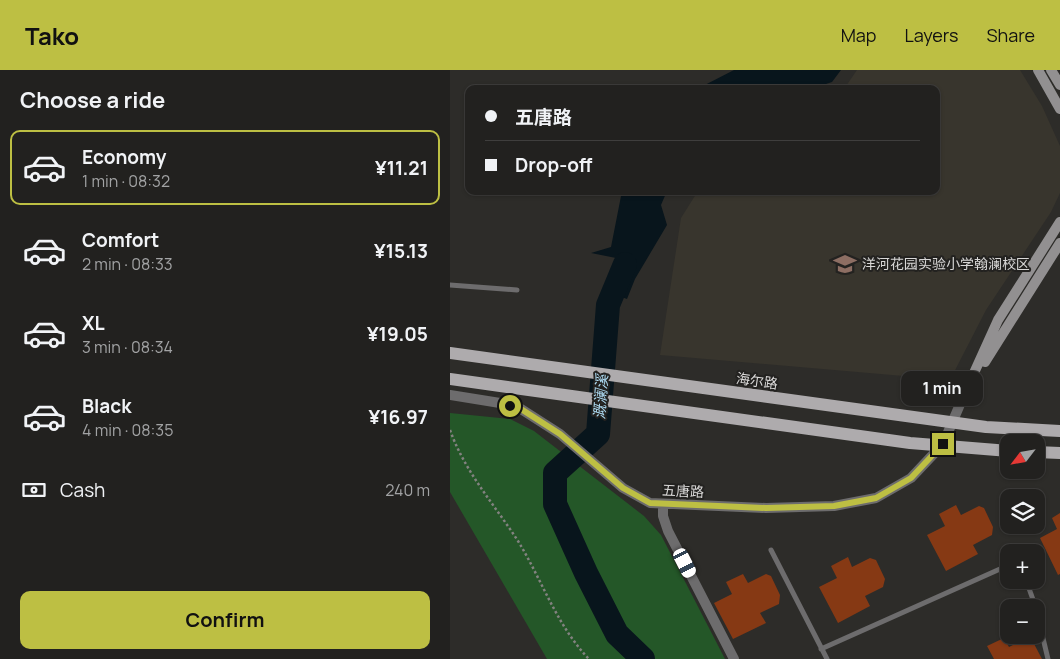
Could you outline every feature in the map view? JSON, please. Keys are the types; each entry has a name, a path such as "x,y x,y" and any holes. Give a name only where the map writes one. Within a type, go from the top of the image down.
{"main road":[{"name":"海尔路","path":"450,353 986,427 1060,431"},
{"path":"450,379 910,443 1000,450"},
{"path":"1045,452 1060,453"}],"street":[{"path":"1038,70 1060,109"},
{"path":"1051,70 1060,85"},
{"path":"964,395 998,320 1060,222"},
{"path":"964,395 1060,244"},
{"name":"五唐路","path":"450,395 500,403 521,409 560,434 623,488 650,503 766,508 834,506 876,498 911,478 943,444 964,395"},
{"path":"663,504 663,516 668,531 734,659"}],"lane":[{"path":"450,285 517,290"},
{"path":"771,550 826,659"},
{"path":"822,649 1000,569"},
{"path":"1044,644 1048,659"}],"path":[{"path":"450,430 457,450 481,491 518,542 574,644 589,659"}],"shaded area":[{"path":"734,70 841,70 832,82 823,85 705,85"},
{"name":"洋河花园实验小学翰澜校区","path":"857,70 1020,70 1042,106 1060,146 1060,193 1051,212 986,310 950,380 660,355 681,218 695,195 940,195 940,85 847,85"},
{"path":"621,195 665,195 661,205 667,225 635,279 627,299 605,291 616,258 591,253 611,247"}],"green space":[{"path":"450,413 510,419 534,431 644,516 661,535 725,659 547,659 450,492"}],"building":[{"path":"956,505 961,515 979,506 984,508 993,527 992,535 973,545 978,554 946,571 927,535 945,526 939,514"},
{"path":"1060,513 1060,574 1058,575 1045,548 1045,544 1043,544 1040,538 1057,529 1052,518"},
{"path":"848,557 852,567 870,558 876,560 885,579 883,587 865,596 870,606 838,623 819,587 837,578 831,566"},
{"path":"743,574 748,583 766,574 771,576 780,595 779,604 760,613 766,623 733,639 714,603 732,594 726,582"},
{"path":"1000,640 1000,644 1007,644 1009,647 1015,644 1034,644 1042,659 994,659 987,646"}],"waterway":[{"name":"溉澜溪","path":"625,264 608,305 598,434 555,473 555,504 586,573 617,634 643,659"}],"place":[{"name":"洋河花园实验小学翰澜校区","path":"845,264"}],"route":[{"path":"510,406 521,409 560,434 623,488 650,503 766,508 834,506 876,498 911,478 943,444"}]}
